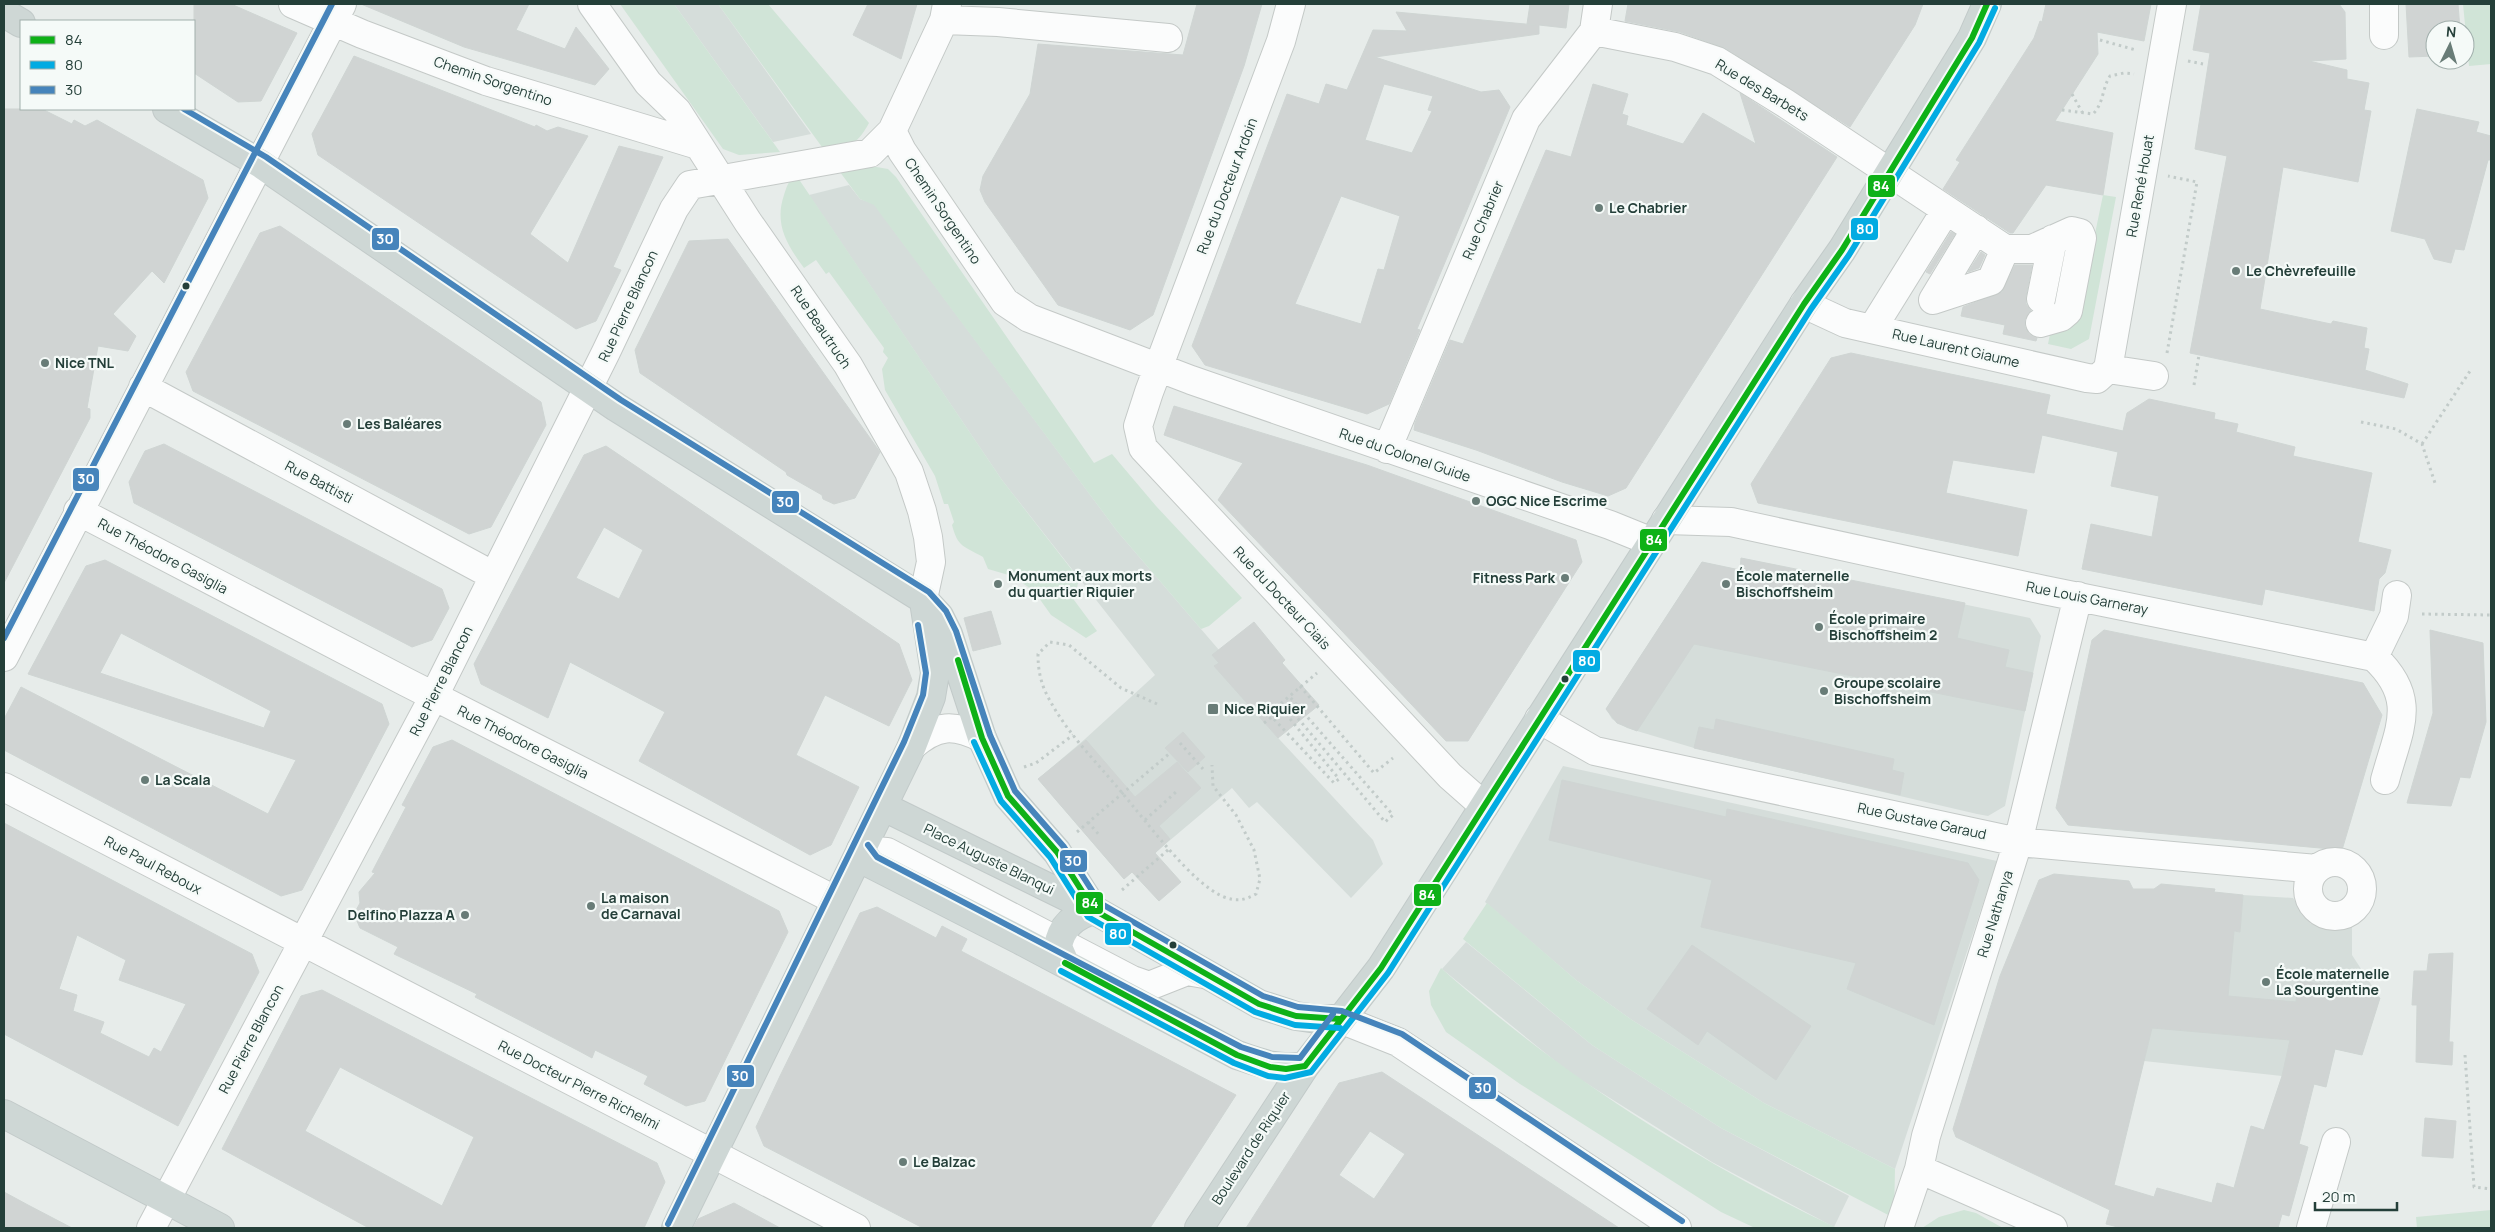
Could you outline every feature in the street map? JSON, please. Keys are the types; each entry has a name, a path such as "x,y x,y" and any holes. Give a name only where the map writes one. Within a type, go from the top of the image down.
{"main road":[{"name":"Boulevard de Riquier","path":"1199,1228 1305,1066 1381,968 1804,304 1842,250 1888,172 1972,38 1987,4"},
{"path":"4,13 20,22"},
{"path":"169,110 261,164 588,388 923,599 939,616 948,634 982,738 1008,796 1057,852 1094,910 1073,918 1066,925 1062,952"},
{"path":"676,1228 835,900 884,807 912,746 931,697 935,673 923,599"},
{"name":"Place Auguste Blanqui","path":"884,807 1094,910 1259,1004 1296,1016 1317,1020 1340,1019"},
{"path":"861,850 871,864 1062,952 1237,1055 1270,1066 1286,1069 1305,1066"},
{"path":"4,1114 220,1228"}],"street":[{"name":"Chemin Sorgentino","path":"293,4 337,13 486,81 698,145"},
{"name":"Rue Beautruch","path":"592,4 648,83 677,111 721,181 848,365 908,472 922,511 930,554 923,599"},
{"name":"Rue du Docteur Ardoin","path":"1159,367 1281,41 1291,4"},
{"name":"Rue Chabrier","path":"1387,448 1526,119 1594,31 1598,4"},
{"name":"Rue René Houat","path":"2108,369 2172,4"},
{"path":"2384,4 2384,35"},
{"path":"721,181 870,153 892,131 942,9 998,22 1168,38"},
{"path":"4,657 78,511 261,164 337,13"},
{"name":"Rue des Barbets","path":"1594,31 1675,46 1716,61 1785,103 2005,248"},
{"path":"621,121 635,116 646,107 649,95 648,83"},
{"name":"Chemin Sorgentino","path":"892,131 902,151 1005,302 1030,318 1159,367"},
{"name":"Rue Pierre Blancon","path":"151,1228 434,696 588,388 674,209 690,185 721,181"},
{"path":"1872,329 1946,210"},
{"path":"1933,300 1976,229"},
{"path":"1933,300 1991,281 2005,248 2032,249 2072,231 2080,233 2082,238 2068,311 2061,317 2040,311"},
{"path":"1896,291 1963,307"},
{"name":"Rue Laurent Giaume","path":"1804,304 1845,323 2087,378 2097,379 2108,369"},
{"name":"Rue du Colonel Guide","path":"1159,367 1610,525 1659,531"},
{"name":"Rue du Docteur Ciais","path":"1159,367 1138,426 1143,448 1450,776 1484,806"},
{"path":"2108,369 2160,368"},
{"name":"Rue Battisti","path":"143,387 494,576"},
{"name":"Rue Théodore Gasiglia","path":"78,511 434,696 835,900"},
{"name":"Rue Louis Garneray","path":"1659,531 1731,522 2374,657"},
{"name":"Rue Nathanya","path":"1899,1228 1919,1169 1926,1136 2018,842 2078,596"},
{"path":"2384,780 2403,713 2401,691 2389,671 2374,657 2396,606"},
{"name":"Rue Gustave Garaud","path":"1539,719 1595,751 2018,842 2317,869 2332,862 2340,863 2354,871 2362,885 2358,902 2352,910 2332,920 2318,910 2309,894 2308,885 2317,869"},
{"path":"912,746 931,732 952,728 966,730 982,738"},
{"name":"Rue Paul Reboux","path":"4,787 302,943"},
{"name":"Rue Docteur Pierre Richelmi","path":"302,943 856,1228"},
{"path":"1062,952 1149,986 1187,971 1204,974"},
{"path":"1340,1019 1398,1042 1677,1228"},
{"path":"2311,1228 2336,1142"},
{"path":"1919,1169 2052,1228"}],"path":[{"path":"2100,40 2161,67"},
{"path":"2062,110 2093,114 2098,109 2104,96 2106,83 2110,76 2161,67"},
{"path":"2072,94 2082,113"},
{"path":"2142,172 2197,182 2160,368"},
{"path":"2194,385 2199,355"},
{"path":"2422,444 2470,370"},
{"path":"2360,422 2396,430 2422,444 2436,486"},
{"path":"2396,606 2412,614 2491,615"},
{"path":"1157,704 1121,688 1069,645 1050,642 1038,654 1038,669 1046,692 1073,735 1169,849 1210,890 1225,898 1242,901 1256,894 1260,879 1254,850 1236,815 1213,786 1212,765"},
{"path":"1266,716 1312,676"},
{"path":"1300,686 1374,773 1393,758"},
{"path":"1264,723 1272,717 1334,783 1339,779 1286,714 1292,710 1385,822 1393,816 1289,696"},
{"path":"1023,767 1036,763 1073,735"},
{"path":"1180,744 1203,769"},
{"path":"1074,836 1170,753"},
{"path":"1145,820 1176,792"},
{"path":"1088,822 1100,836"},
{"path":"1122,890 1169,849"},
{"path":"2464,1055 2474,1187 2491,1189"}],"shaded area":[{"path":"674,4 718,4 811,134 773,142"},
{"name":"Nice Riquier","path":"849,185 860,199 874,204 1117,531 1225,657 1267,726 1373,840 1383,864 1351,898 1257,802 1249,808 1232,788 1124,879 1038,779 1155,675 1002,480 809,195"},
{"name":"Groupe scolaire Bischoffsheim","path":"1741,558 2030,618 2041,636 2005,806 1988,816 1977,814 1694,748 1627,728 1612,719 1606,709 1702,562 1740,570"},
{"path":"1563,766 1997,861 1895,1169 1764,1103 1632,1020 1576,980 1485,902"},
{"name":"École maternelle La Sourgentine","path":"2243,895 2293,898 2311,924 2352,926 2352,955 2380,998 2362,1055 2335,1049 2326,1087 2282,1076 2144,1061 2167,965 2179,926 2240,932"},
{"path":"1466,942 1592,1045 1721,1128 1849,1196 1834,1227 1712,1162 1570,1073 1442,969"}],"green space":[{"path":"620,4 674,4 780,152 739,155 723,149"},
{"path":"718,4 768,4 869,123 860,137 850,144 822,147"},
{"path":"2463,4 2491,4 2491,64 2475,65 2475,20 2465,20"},
{"path":"865,165 888,169 896,177 1094,463 1112,454 1156,506 1242,598 1209,626 1201,629 1117,531 874,205 860,199 837,168"},
{"path":"796,175 1002,480 1079,579 1074,600 1097,631 1086,638 1051,615 1034,591 1012,576 988,569 983,557 959,542 954,533 952,525 954,522 948,504 944,504 935,476 885,390 882,369 888,358 883,352 884,348 829,272 826,274 816,260 804,268 792,251 784,234 781,225 781,206 788,184"},
{"path":"2103,195 2116,197 2089,339 2071,349 2048,344 2050,334 2067,327 2079,311"},
{"path":"1487,903 1576,980 1632,1020 1764,1103 1895,1169 1894,1218 1721,1128 1592,1045 1463,939"},
{"path":"1441,968 1532,1043 1630,1112 1732,1174 1837,1228 1755,1228 1721,1212 1520,1084 1446,1032 1431,1005 1429,991"},
{"path":"1964,1210 1976,1213 2003,1228 1922,1228 1939,1217"},
{"path":"2491,1210 2491,1228 2417,1228 2416,1217"}],"building":[{"path":"194,4 231,4 297,33 261,101 238,102 195,74"},
{"path":"361,4 529,4 516,30 565,49 576,27 609,69 595,85 464,47"},
{"path":"868,4 917,4 901,59 853,35"},
{"path":"1197,4 1262,4 1244,66 1153,315 1130,330 1058,305 985,202 980,190 983,176 1030,94 1038,44 1183,55"},
{"path":"1530,4 1569,4 1566,28 1539,25 1539,34 1375,57 1481,92 1499,90 1510,107 1417,329 1420,330 1389,404 1367,414 1205,365 1192,346 1287,94 1319,104 1326,84 1347,90 1373,30 1407,31 1396,12 1536,25 1527,24","holes":["1384,84 1433,96 1428,110 1432,111 1412,153 1365,140","1341,196 1400,216 1384,270 1378,269 1361,324 1295,304"]},
{"path":"1628,4 1923,4 1915,25 1850,127 1725,48 1680,32 1625,21"},
{"path":"2046,4 2151,4 2144,41 2097,32 2098,54 2055,121 2113,133 2103,195 2046,185 2013,233 2010,233 1943,189 1960,162 1956,160 2034,38 2040,21 2042,22"},
{"path":"2201,4 2339,4 2345,12 2346,59 2309,61 2347,70 2347,79 2369,83 2364,110 2371,111 2358,182 2283,167 2260,309 2331,324 2333,321 2367,328 2364,348 2369,349 2365,370 2408,384 2404,398 2190,353 2227,156 2195,149 2210,53 2193,50"},
{"path":"2406,4 2458,4 2459,20 2425,20 2425,56 2409,57"},
{"path":"354,56 535,127 536,125 547,131 558,127 588,136 530,234 568,263 619,146 663,157 613,267 621,270 596,321 576,329 318,155 312,134"},
{"path":"1593,84 1628,94 1622,114 1628,116 1626,125 1683,144 1703,113 1756,144 1740,93 1837,157 1626,488 1608,496 1562,482 1476,450 1414,430 1415,423 1450,340 1463,344 1546,150 1571,157"},
{"name":"Nice TNL","path":"4,109 44,110 72,124 74,120 85,126 97,120 203,180 208,198 164,283 152,271 113,314 136,336 128,351 98,346 87,408 90,409 90,418 4,583"},
{"path":"2417,109 2479,122 2476,132 2491,136 2491,160 2488,160 2464,250 2455,249 2451,263 2434,259 2425,239 2391,231"},
{"path":"280,226 541,402 546,425 491,527 469,534 193,391 186,372 260,233"},
{"path":"1951,232 1955,234 1930,274 1926,272"},
{"path":"728,239 880,452 855,498 834,504 823,499 822,495 787,475 786,472 640,373 635,350 689,241"},
{"path":"1981,252 1985,255 1979,268 1968,272"},
{"path":"2015,265 2032,265 2026,296 2026,304 2031,311 2025,319 2025,327 2029,334 2037,338 2036,341 2003,334 2005,325 1961,316 1963,307 2002,292"},
{"path":"1851,353 2050,395 2046,414 2123,431 2127,413 2149,399 2215,413 2214,419 2238,424 2236,432 2295,447 2293,456 2372,473 2358,542 2391,550 2385,573 2379,579 2374,611 2265,589 2262,605 2082,569 2091,524 2152,537 2159,496 2111,486 2118,452 2042,435 2034,473 1953,460 1946,493 2027,510 2018,556 1758,503 1751,484 1831,358"},
{"path":"1174,406 1367,465 1576,540 1582,562 1468,741 1446,741 1218,500 1243,463 1164,435"},
{"path":"164,444 442,589 449,608 432,640 412,647 134,503 129,482 145,451"},
{"path":"606,446 899,644 912,680 889,726 825,695 796,755 859,787 831,845 810,855 639,761 665,712 570,662 548,718 481,684 474,664 584,455","holes":["604,527 643,550 619,599 576,578"]},
{"path":"1741,558 1965,603 1957,638 2009,650 2005,667 2033,673 2025,711 1694,644 1637,731 1617,723 1606,709 1702,562 1740,570"},
{"path":"105,560 382,704 389,724 302,890 281,896 4,750 4,719 21,687 268,814 296,760 28,674 86,566","holes":["121,633 271,711 264,728 100,673"]},
{"path":"991,611 1001,644 973,651 964,618"},
{"path":"1254,622 1285,660 1282,663 1319,705 1278,738 1214,666 1219,663 1212,655"},
{"path":"2104,630 2363,683 2382,715 2342,850 2068,825 2056,808 2092,640"},
{"path":"2430,630 2483,643 2486,722 2470,778 2460,777 2451,806 2407,803 2433,713"},
{"path":"1716,719 1894,759 1892,770 1904,773 1900,795 1694,748 1699,727 1714,730"},
{"path":"1183,732 1205,757 1188,772 1165,748"},
{"path":"452,740 779,911 788,932 705,1101 686,1106 676,1101 644,1084 648,1076 595,1050 592,1058 475,997 477,994 394,954 398,947 360,928 354,914 360,903 359,892 375,873 372,872 406,807 402,805 433,747"},
{"path":"1086,740 1135,797 1177,762 1201,788 1159,826 1170,839 1155,853 1181,882 1159,901 1132,872 1124,879 1038,779"},
{"path":"1562,780 1726,817 1727,809 1968,863 1979,880 1934,1025 1847,989 1856,963 1701,927 1712,880 1549,840"},
{"path":"4,823 252,954 259,972 178,1126 4,1034","holes":["77,935 126,960 119,980 186,1004 161,1052 154,1048 149,1057 100,1033 104,1022 73,1011 77,995 59,989"]},
{"path":"2054,874 2129,881 2133,889 2154,889 2161,884 2215,889 2214,892 2243,895 2240,932 2234,931 2228,996 2296,1002 2298,981 2329,985 2380,998 2362,1055 2335,1049 2326,1087 2314,1084 2299,1144 2308,1147 2289,1216 2282,1214 2278,1228 2122,1228 2106,1224 2110,1210 1956,1137 1953,1129 2000,976 2039,880","holes":["2152,1028 2290,1040 2282,1076 2264,1130 2251,1126 2234,1188 2217,1183 2212,1203 2157,1188 2154,1197 2114,1185"]},
{"path":"877,907 936,938 942,926 967,939 961,951 1236,1095 1150,1228 923,1228 764,1146 756,1127 780,1076 860,913"},
{"path":"1692,945 1811,1026 1776,1080 1707,1031 1698,1045 1647,1009"},
{"path":"2453,953 2449,1042 2453,1042 2452,1065 2416,1062 2417,1005 2412,1005 2414,971 2427,971 2429,954"},
{"path":"322,990 657,1163 665,1182 644,1228 369,1228 222,1149 301,996","holes":["340,1067 474,1137 442,1206 305,1131"]},
{"path":"1382,1072 1619,1228 1246,1228 1339,1083","holes":["1370,1131 1405,1154 1374,1199 1339,1175"]},
{"path":"2425,1118 2456,1121 2453,1158 2422,1156"},
{"path":"4,1192 28,1205 72,1228 4,1228"},
{"path":"734,1203 780,1228 693,1228 698,1219"}],"transit line":[{"name":"30","path":"4,638 332,4"},
{"name":"84","path":"1305,1066 1381,968 1804,304 1842,250 1972,38 1987,4"},
{"name":"80","path":"1061,971 1234,1063 1268,1076 1285,1078 1311,1072 1388,973 1811,309 1849,255 1979,43 1995,8"},
{"name":"30","path":"186,110 266,157 621,400 929,592 946,611 956,631 990,735 1015,791 1064,847 1100,903 1263,996 1298,1007 1342,1011 1402,1034 1682,1221"},
{"name":"30","path":"668,1224 904,742 923,695 926,673 918,625"},
{"name":"84","path":"958,660 982,738 1008,796 1057,852 1094,910 1259,1004 1296,1016 1340,1019"},
{"name":"80","path":"974,742 1001,801 1050,857 1088,917 1255,1012 1295,1025 1340,1028"},
{"name":"30","path":"868,845 877,857 1241,1047 1272,1057 1300,1058 1333,1014"},
{"name":"84","path":"1065,963 1237,1055 1270,1067 1286,1069 1305,1066"}],"place":[{"name":"Le Chabrier","path":"1599,208"},
{"name":"Le Chèvrefeuille","path":"2236,271"},
{"name":"Nice TNL","path":"45,363"},
{"name":"Les Baléares","path":"347,424"},
{"name":"OGC Nice Escrime","path":"1476,501"},
{"name":"Fitness Park","path":"1565,578"},
{"name":"Monument aux morts du quartier Riquier","path":"998,584"},
{"name":"École maternelle Bischoffsheim","path":"1726,584"},
{"name":"École primaire Bischoffsheim 2","path":"1819,627"},
{"name":"Groupe scolaire Bischoffsheim","path":"1824,691"},
{"name":"Nice Riquier","path":"1213,709"},
{"name":"La Scala","path":"145,780"},
{"name":"La maison de Carnaval","path":"591,906"},
{"name":"Delfino Plazza A","path":"465,915"},
{"name":"École maternelle La Sourgentine","path":"2266,982"},
{"name":"Le Balzac","path":"903,1162"}]}
